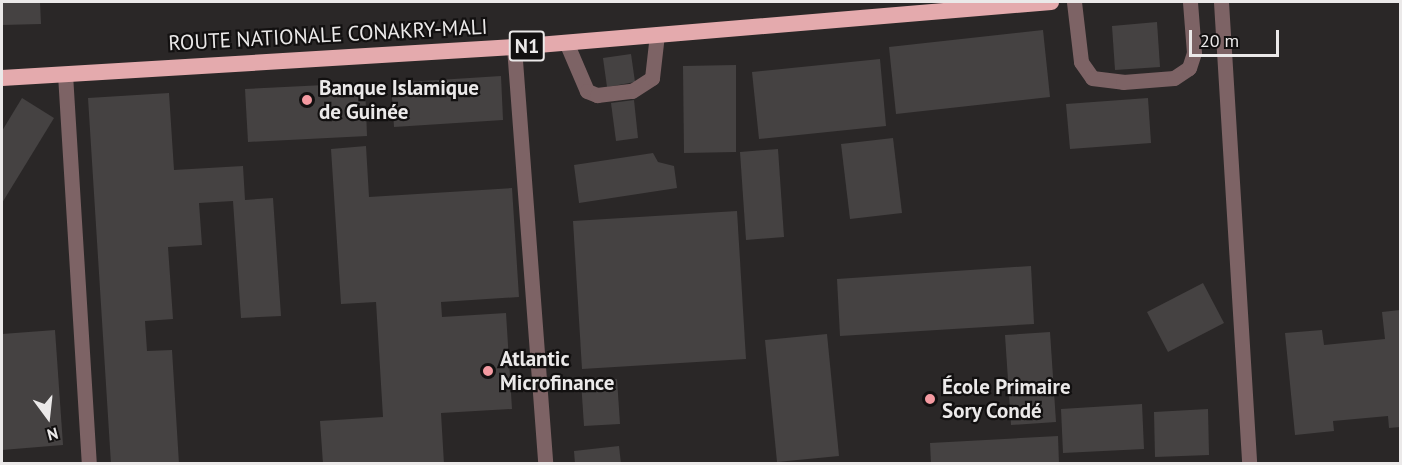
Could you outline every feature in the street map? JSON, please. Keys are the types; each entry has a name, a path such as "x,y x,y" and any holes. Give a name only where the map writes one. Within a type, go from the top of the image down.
{"highway":[{"name":"ROUTE NATIONALE CONAKRY-MALI","path":"2,78 514,46 1051,2"}],"street":[{"path":"1074,2 1081,62 1092,78 1123,82 1174,78 1189,68 1194,53 1190,2"},
{"path":"1221,2 1249,464"},
{"path":"566,42 586,91 597,95 632,91 652,78 657,34"},
{"path":"514,46 545,464"},
{"path":"65,74 89,464"}],"building":[{"path":"2,2 40,2 41,24 2,25"},
{"path":"1157,22 1160,67 1115,70 1112,26"},
{"path":"1043,30 1050,97 896,114 889,47"},
{"path":"631,54 635,82 607,87 603,58"},
{"path":"880,59 886,126 759,139 752,72"},
{"path":"736,65 736,152 684,153 683,66"},
{"path":"501,76 503,120 394,127 391,83"},
{"path":"365,83 367,136 248,142 245,89"},
{"path":"169,93 174,170 243,166 245,200 273,198 281,316 241,318 233,201 199,203 202,245 168,247 173,319 145,321 147,351 172,350 179,464 111,464 88,98"},
{"path":"22,98 54,118 2,203 2,131"},
{"path":"1148,98 1151,143 1070,149 1066,104"},
{"path":"634,100 638,138 616,141 611,103"},
{"path":"893,138 902,213 850,219 841,144"},
{"path":"366,146 369,197 512,188 519,297 441,302 442,317 506,313 512,409 441,413 444,464 323,464 320,421 383,417 376,302 341,304 331,149"},
{"path":"778,149 784,237 746,240 740,152"},
{"path":"653,153 658,162 674,166 677,188 579,203 574,165"},
{"path":"737,211 746,359 582,369 573,221"},
{"path":"1031,266 1034,324 840,336 837,279"},
{"path":"1203,283 1224,323 1168,352 1147,312"},
{"path":"1400,310 1400,427 1389,428 1388,416 1333,421 1334,431 1295,435 1285,333 1322,330 1324,345 1385,339 1382,312"},
{"path":"55,330 63,445 2,450 2,334"},
{"path":"1050,332 1056,422 1011,425 1005,335"},
{"path":"827,334 839,456 777,462 765,340"},
{"path":"617,379 620,424 584,426 581,381"},
{"path":"1142,404 1144,449 1063,453 1061,409"},
{"path":"1208,409 1209,455 1155,457 1154,412"},
{"path":"1058,436 1059,464 931,464 930,443"},
{"path":"619,446 621,464 575,464 574,451"}],"place":[{"name":"Banque Islamique de Guinée","path":"307,100"},
{"name":"Atlantic Microfinance","path":"488,371"},
{"name":"École Primaire Sory Condé","path":"930,399"}]}
